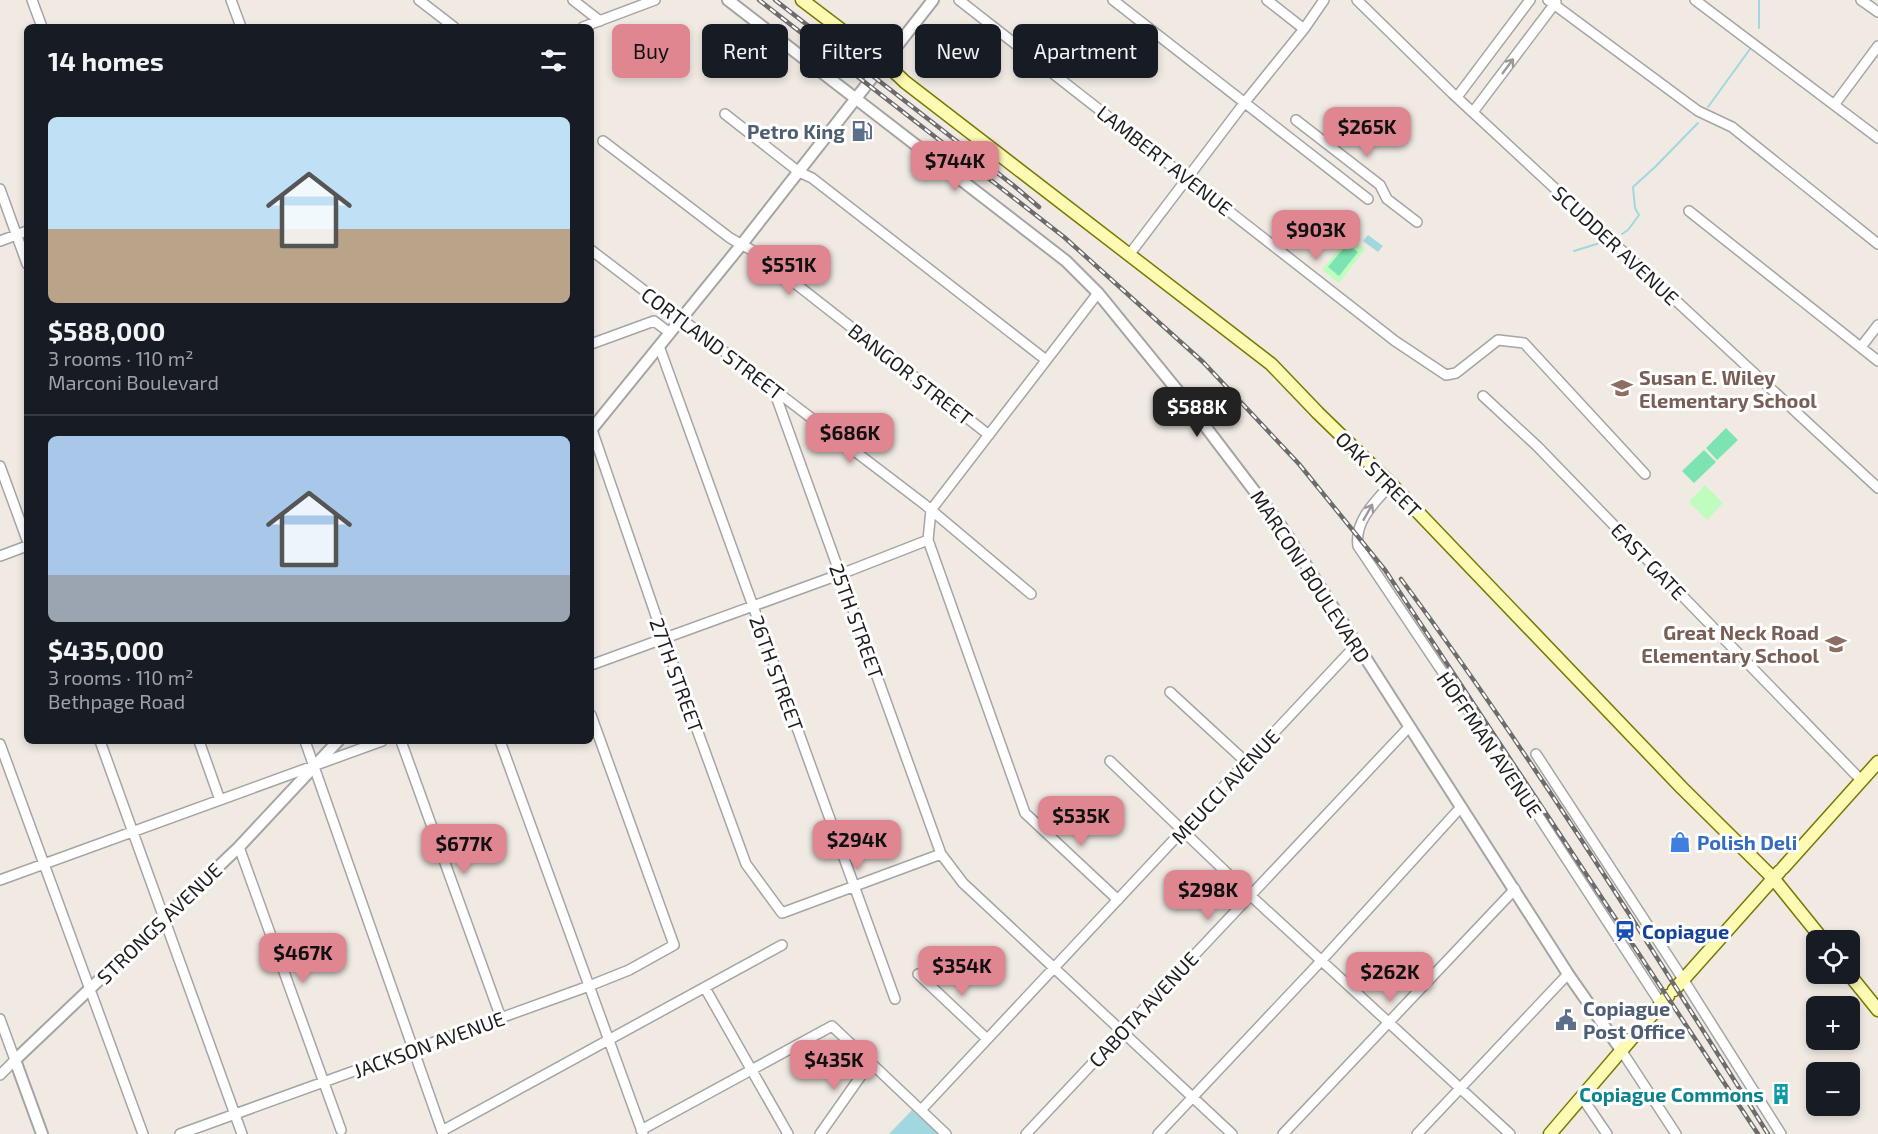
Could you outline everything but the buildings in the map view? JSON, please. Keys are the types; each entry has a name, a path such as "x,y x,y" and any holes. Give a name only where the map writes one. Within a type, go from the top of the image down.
{"main road":[{"name":"OAK STREET","path":"802,0 834,24"},
{"name":"OAK STREET","path":"900,78 1271,364 1391,484 1682,788 1779,872 1817,930"},
{"path":"1550,1134 1683,979 1878,762"},
{"path":"1857,984 1878,1010"}],"street":[{"path":"32,0 41,24"},
{"path":"231,0 240,24"},
{"path":"419,0 450,24"},
{"path":"573,0 600,21"},
{"path":"592,24 656,0"},
{"name":"MARCONI BOULEVARD","path":"728,0 1066,261 1098,293 1243,474 1281,526 1568,974 1676,1134"},
{"path":"903,39 933,0"},
{"name":"LAMBERT AVENUE","path":"959,0 1395,341 1446,375 1456,373 1498,340 1524,343 1645,474"},
{"path":"1113,0 1368,199"},
{"path":"1267,0 1304,29"},
{"path":"1129,255 1324,0"},
{"name":"SCUDDER AVENUE","path":"1357,0 1456,97 1878,488"},
{"path":"1456,97 1530,0"},
{"path":"1695,0 1878,138"},
{"path":"1861,0 1878,12"},
{"path":"1473,112 1553,2 1698,111 1732,128 1878,244"},
{"path":"1834,105 1878,46"},
{"path":"594,424 682,319 873,78"},
{"path":"725,114 799,172 812,178 1046,360"},
{"path":"1296,120 1380,185 1387,199 1417,222"},
{"name":"BANGOR STREET","path":"603,141 730,238 742,244 989,435"},
{"path":"0,189 24,256"},
{"path":"1689,211 1878,361"},
{"path":"0,241 24,232"},
{"name":"CORTLAND STREET","path":"594,252 931,510 1031,594"},
{"path":"1098,293 931,510 928,540 1025,813 1118,900"},
{"path":"594,343 654,321 670,333"},
{"path":"1861,347 1878,326"},
{"name":"26TH STREET","path":"659,346 895,999"},
{"name":"25TH STREET","path":"773,388 941,854 963,883 1233,1134"},
{"name":"EAST GATE","path":"1483,396 1537,446 1861,780"},
{"name":"27TH STREET","path":"594,437 664,639 746,864 782,914 854,886"},
{"path":"0,466 24,532"},
{"name":"HOFFMAN AVENUE","path":"1391,484 1369,508 1357,535 1358,546 1515,780 1668,997"},
{"path":"594,664 928,540"},
{"path":"0,556 24,547"},
{"name":"MEUCCI AVENUE","path":"921,1110 1356,645"},
{"path":"1170,692 1246,762"},
{"name":"JACKSON AVENUE","path":"180,1134 589,986 629,970 674,945 594,724"},
{"name":"CABOTA AVENUE","path":"1026,1134 1409,727"},
{"path":"0,744 142,1134"},
{"path":"101,744 242,1134"},
{"path":"200,744 220,800"},
{"path":"306,744 442,1133 782,945"},
{"name":"STRONGS AVENUE","path":"0,1075 239,847 335,744"},
{"path":"0,880 374,744"},
{"path":"402,744 501,1018"},
{"path":"501,744 642,1132 832,1026 946,1134"},
{"path":"1536,754 1781,1134"},
{"path":"1110,761 1251,896 1510,1134"},
{"path":"1158,1134 1322,960 1461,807"},
{"path":"239,847 341,1130"},
{"path":"854,886 941,854"},
{"path":"1283,1134 1515,889"},
{"path":"918,974 987,1040"},
{"path":"1417,1134 1568,974"},
{"path":"705,988 788,1134"},
{"path":"0,1019 42,1134"},
{"path":"820,1134 870,1063"},
{"path":"1581,1096 1606,1134"}],"green space":[{"path":"1349,236 1365,249 1339,283 1322,270"},
{"path":"1347,244 1358,252 1339,276 1328,267"},
{"path":"1726,428 1738,440 1717,460 1706,448"},
{"path":"1704,450 1716,462 1694,483 1682,471"},
{"path":"1705,485 1723,503 1707,520 1689,502"}],"water":[{"path":"1368,235 1383,246 1378,252 1363,241"},
{"path":"912,1110 938,1134 889,1134"}],"waterway":[{"path":"1759,0 1759,28"},
{"path":"1708,107 1750,49"},
{"path":"1622,234 1628,230 1639,215 1635,208 1633,187 1698,123"},
{"path":"1574,251 1603,242"}],"railway":[{"path":"759,0 1064,237 1203,362 1299,464 1385,570 1758,1134"},
{"path":"775,0 1039,207"},
{"path":"1401,579 1544,783 1768,1134"}],"place":[{"name":"Petro King","path":"862,131"},
{"name":"Susan E. Wiley Elementary School","path":"1622,388"},
{"name":"Great Neck Road Elementary School","path":"1836,644"},
{"name":"Polish Deli","path":"1680,842"},
{"name":"Copiague","path":"1625,931"},
{"name":"Copiague Post Office","path":"1566,1020"},
{"name":"Copiague Commons","path":"1781,1094"}]}
